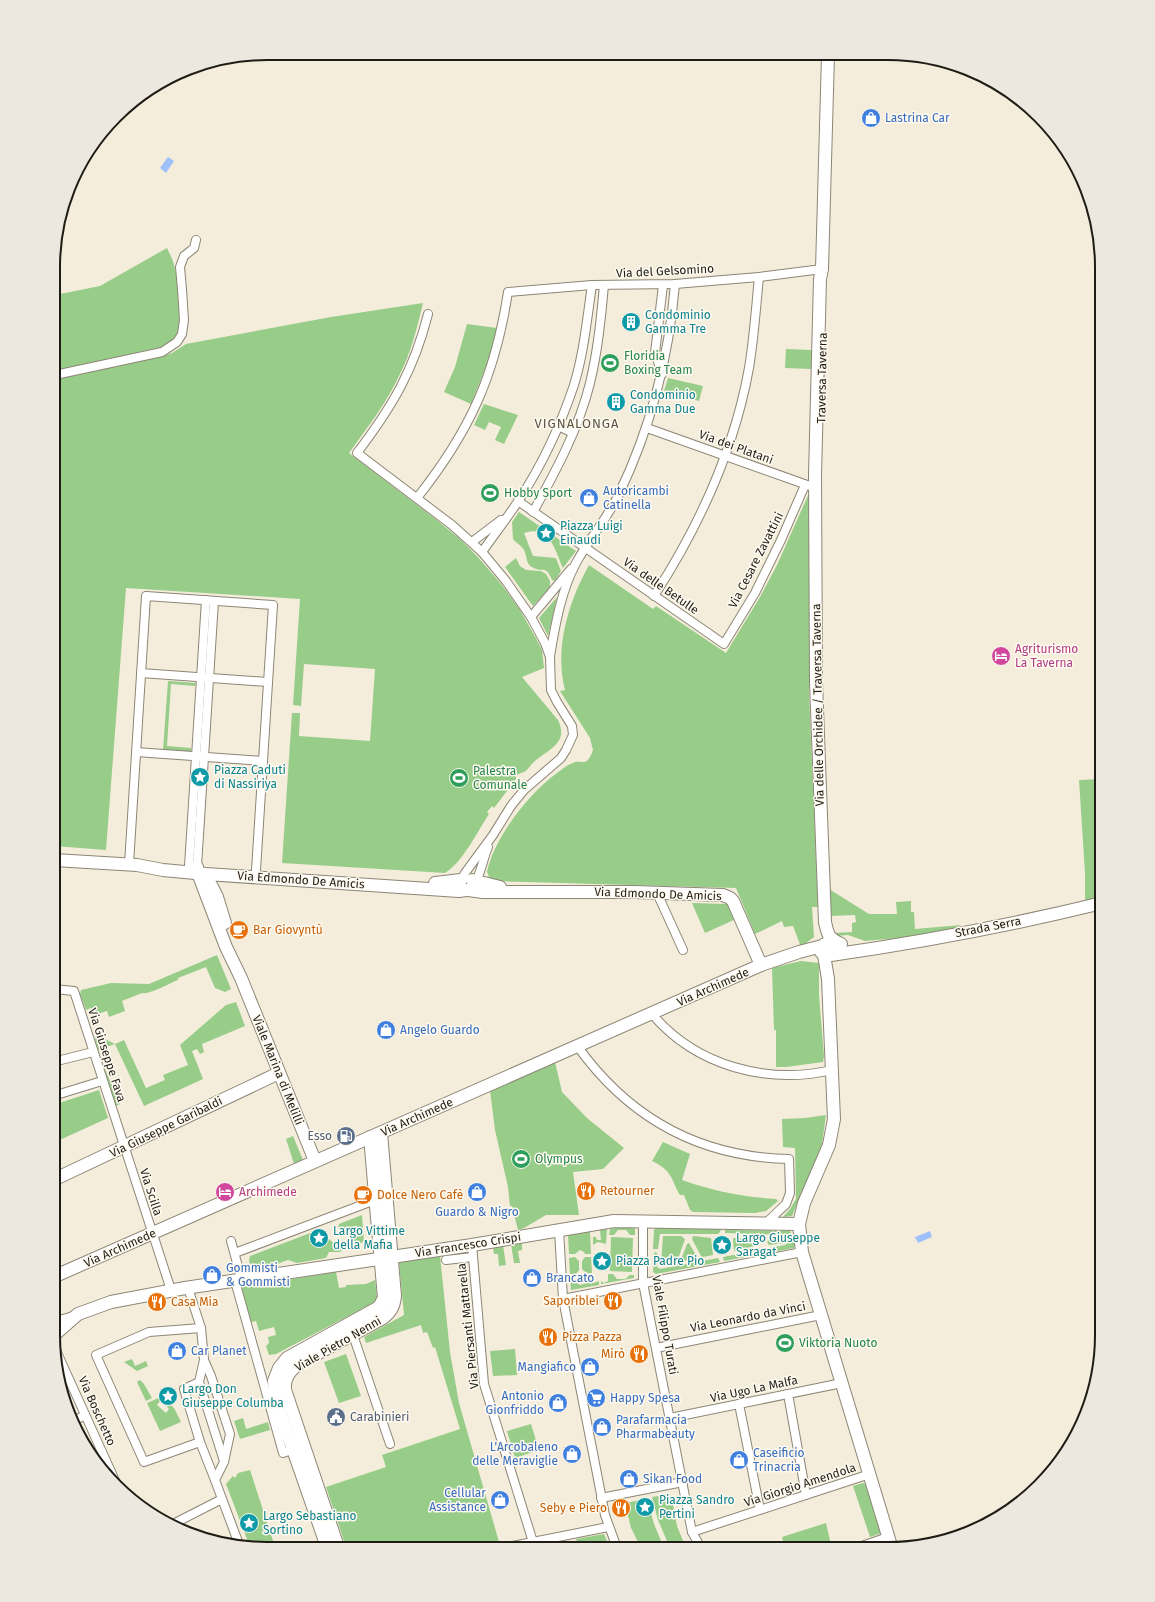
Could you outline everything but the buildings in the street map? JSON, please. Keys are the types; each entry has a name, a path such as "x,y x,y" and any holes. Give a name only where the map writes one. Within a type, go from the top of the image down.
{"main road":[{"path":"822,269 828,60"},
{"name":"Via delle Orchidee / Traversa Taverna","path":"822,269 819,303 815,475 811,486 816,682 834,1119 829,1145 804,1203 799,1224 802,1252 890,1542"},
{"name":"Via Edmondo De Amicis","path":"60,860 161,864 199,869 256,870 439,883 468,882"},
{"name":"Via Edmondo De Amicis","path":"199,869 219,875 459,891 468,882"},
{"name":"Viale Marina di Melilli","path":"199,869 216,897 241,978"},
{"name":"Viale Marina di Melilli","path":"199,869 226,947 241,978 315,1161"},
{"path":"216,897 219,875"},
{"path":"468,882 503,892 535,891"},
{"path":"468,882 535,891"},
{"name":"Via Edmondo De Amicis","path":"535,891 657,892 720,895 730,898 733,901 760,965"},
{"name":"Strada Serra","path":"826,948 874,948 907,944 1058,914 1095,905"},
{"name":"Via Archimede","path":"60,1274 578,1047 760,965 781,958 826,948"},
{"name":"Via Giuseppe Garibaldi","path":"60,1177 279,1073"},
{"name":"Viale Pietro Nenni","path":"376,1135 375,1200 386,1258"},
{"name":"Viale Pietro Nenni","path":"279,1382 275,1374 287,1366 298,1364 353,1335 386,1305 386,1258 376,1135"},
{"name":"Via Francesco Crispi","path":"60,1330 78,1314 111,1302 171,1290 386,1258 472,1251 559,1230 614,1220 799,1224"},
{"name":"Viale Pietro Nenni","path":"287,1366 294,1354 386,1305"},
{"path":"279,1382 275,1394 298,1448 331,1542"}],"street":[{"path":"60,374 162,352 177,342 182,334 184,320 180,267 184,256 194,248 196,240"},
{"name":"Via del Gelsomino","path":"417,498 438,472 456,445 485,387 500,337 508,292 592,285 663,285 759,277 822,269"},
{"path":"654,596 676,563 695,528 712,493 726,456 739,412 749,368 759,277"},
{"path":"531,617 575,564 606,518 618,496 638,451 647,428 662,375 670,330 675,284"},
{"path":"482,552 533,477 558,426 574,384 581,354 592,285"},
{"path":"533,512 548,486 572,433 590,384 600,331 604,285"},
{"path":"662,375 655,353 663,285"},
{"path":"428,314 414,359 401,388 385,415 357,453 452,525 482,552 506,581 531,617 540,632 550,657"},
{"path":"581,354 596,358"},
{"path":"558,426 572,433"},
{"name":"Via dei Platani","path":"647,428 811,486"},
{"name":"Via Cesare Zavattini","path":"724,644 755,594 781,540 811,486"},
{"name":"Via delle Betulle","path":"518,501 724,644"},
{"path":"472,542 508,515"},
{"path":"468,882 493,835 511,806 524,790 560,758 570,745 573,735 572,726 551,690 550,657 559,606 575,564"},
{"path":"133,864 136,752 146,596 273,605 256,870"},
{"path":"199,869 200,757 210,600"},
{"path":"141,673 268,682"},
{"path":"136,752 263,761"},
{"path":"468,882 481,868 482,860 493,835"},
{"path":"657,892 683,950"},
{"name":"Via Giuseppe Fava","path":"60,990 74,991 124,1147"},
{"path":"652,1014 681,1041 710,1058 731,1067 758,1074 775,1076 809,1075 832,1070"},
{"path":"578,1047 598,1073 622,1097 648,1117 677,1134 708,1146 740,1155 773,1159 790,1159 790,1193 786,1204 766,1223"},
{"path":"60,1060 93,1052"},
{"path":"60,1094 102,1081"},
{"name":"Via Scilla","path":"124,1147 171,1290"},
{"path":"235,1253 375,1200"},
{"name":"Viale Filippo Turati","path":"643,1221 643,1283 692,1532 698,1542"},
{"path":"559,1230 563,1299 601,1498 608,1527 614,1542"},
{"path":"231,1241 235,1253 238,1281 261,1378 283,1453 298,1448"},
{"path":"446,1260 472,1251"},
{"name":"Via Piersanti Mattarella","path":"472,1251 484,1384 533,1542"},
{"path":"563,1299 802,1252"},
{"path":"188,1288 201,1328 204,1360 199,1382 224,1462"},
{"path":"60,1320 78,1314"},
{"name":"Via Leonardo da Vinci","path":"656,1348 821,1315"},
{"path":"200,1442 144,1462 96,1355 148,1332 201,1328"},
{"path":"353,1335 390,1444"},
{"path":"204,1360 212,1376 230,1434 224,1462 215,1480"},
{"name":"Via Boschetto","path":"64,1376 85,1415 103,1461"},
{"path":"261,1378 279,1382"},
{"path":"199,1382 184,1389 200,1442 237,1540"},
{"name":"Via Ugo La Malfa","path":"670,1418 842,1383"},
{"path":"788,1394 806,1495"},
{"path":"739,1404 760,1510"},
{"path":"78,1419 85,1415"},
{"name":"Via Giorgio Amendola","path":"692,1532 870,1474"},
{"path":"601,1498 682,1482"},
{"path":"177,1522 222,1498"},
{"path":"533,1542 608,1527"}],"green space":[{"path":"167,248 176,271 180,319 177,333 173,340 162,347 60,370 60,294 100,286"},
{"path":"423,303 416,331 399,376 382,406 349,453 460,539 502,585 520,610 542,650 544,668 522,677 558,720 561,728 559,740 556,745 534,762 523,773 516,776 516,779 494,808 492,806 487,812 489,814 464,854 452,868 445,873 282,863 292,713 300,713 299,736 370,741 375,669 304,664 301,706 293,705 300,599 126,588 106,850 60,846 60,377 159,357 172,353 186,344 331,317"},
{"path":"467,324 497,328 492,351 471,404 444,392 455,367"},
{"path":"786,349 812,350 812,369 785,368"},
{"path":"668,378 703,386 699,401 664,391"},
{"path":"484,404 518,415 504,444 495,440 501,427 489,422 485,430 474,425"},
{"path":"810,491 809,692 818,907 812,907 814,937 801,947 793,926 784,927 782,921 755,934 736,888 494,881 490,879 487,872 497,845 514,817 524,804 535,792 563,768 575,762 587,761 593,750 590,738 560,691 565,690 561,658 565,625 575,594 589,565 653,609 656,606 726,653 760,597 777,565"},
{"path":"519,512 576,551 563,568 554,547 546,535 533,531 524,533 533,556 556,558 561,571 555,581 552,580 550,575 545,570 536,569 530,566 525,552 513,539 512,522"},
{"path":"516,558 520,566 526,570 541,571 546,574 550,581 550,587 533,606 505,567"},
{"path":"557,597 548,636 539,618"},
{"path":"168,681 196,683 195,686 171,684 167,746 191,748 191,752 163,750"},
{"path":"1095,779 1095,899 1085,901 1085,873 1079,780"},
{"path":"829,889 869,914 897,914 896,902 911,901 911,912 914,912 915,929 961,925 953,929 911,937 865,941 848,935 834,936 834,933 852,932 852,923 856,922 855,915 830,916"},
{"path":"692,903 727,904 734,920 705,933"},
{"path":"217,955 231,989 225,992 215,988 206,967 178,978 178,980 154,991 142,993 122,1001 125,1011 109,1017 107,1011 94,1015 91,1008 86,1010 80,994 81,990 111,983 149,984"},
{"path":"801,961 819,963 819,996 824,1056 823,1062 776,1067 776,1030 774,1030 772,968"},
{"path":"236,1002 245,1026 202,1044 204,1052 200,1054 197,1049 192,1051 203,1079 144,1106 115,1044 124,1040 146,1088 165,1080 163,1075 188,1065 180,1045 226,1005"},
{"path":"97,1035 115,1044 98,1050 95,1039"},
{"path":"102,1062 120,1104 116,1106"},
{"path":"555,1062 562,1092 587,1118 624,1148 603,1169 573,1172 579,1215 546,1215 518,1230 512,1206 510,1206 508,1187 495,1130 490,1090"},
{"path":"99,1090 108,1118 60,1140 60,1103"},
{"path":"826,1115 822,1144 792,1216 783,1217 796,1199 795,1148 783,1147 782,1119"},
{"path":"293,1136 303,1160 294,1164 286,1139"},
{"path":"663,1142 690,1154 682,1180 728,1193 776,1199 778,1201 766,1211 755,1213 693,1212 690,1210 684,1195 680,1195 678,1192 666,1170 652,1161"},
{"path":"362,1215 364,1241 353,1246 349,1244 349,1235 338,1229 339,1224"},
{"path":"635,1228 635,1235 630,1235 626,1230 618,1230 614,1235 609,1235 610,1229"},
{"path":"656,1228 721,1229 718,1234 660,1234 658,1249 653,1249 654,1230"},
{"path":"607,1229 606,1244 598,1242 593,1245 593,1237 596,1237 597,1240 601,1240 600,1230"},
{"path":"318,1230 342,1250 340,1252 329,1252 326,1258 297,1263 288,1260 275,1266 252,1270 249,1261 250,1256"},
{"path":"725,1230 790,1231 793,1239 783,1235 725,1233"},
{"path":"590,1231 591,1254 585,1254 580,1250 575,1254 569,1254 568,1235"},
{"path":"663,1236 681,1236 685,1239 677,1262 663,1265 661,1264"},
{"path":"693,1236 711,1238 713,1255 701,1256 692,1239"},
{"path":"611,1237 633,1238 632,1272 610,1271"},
{"path":"734,1238 744,1238 751,1241 755,1246 734,1251"},
{"path":"770,1239 786,1239 786,1241 785,1243 769,1245 767,1242"},
{"path":"722,1240 727,1245 722,1250 717,1245"},
{"path":"789,1241 794,1241 794,1248 724,1261 723,1257 785,1245"},
{"path":"522,1243 522,1250 518,1251 520,1263 514,1263 511,1244"},
{"path":"689,1243 697,1257 684,1261 682,1257 687,1244"},
{"path":"503,1245 506,1265 499,1266 498,1254 494,1254 493,1247"},
{"path":"656,1252 658,1255 657,1267 660,1269 718,1258 720,1262 656,1274 653,1272 654,1253"},
{"path":"440,1256 450,1352 459,1403 499,1542 344,1542 326,1487 386,1467 382,1455 460,1429 435,1347 433,1348 427,1332 423,1333 421,1325 366,1343 364,1337 404,1315 399,1262"},
{"path":"575,1257 579,1261 579,1270 576,1274 570,1274 569,1258"},
{"path":"585,1257 591,1257 592,1273 586,1273 582,1269 582,1261"},
{"path":"336,1272 339,1288 346,1287 346,1285 366,1284 375,1280 377,1297 375,1302 276,1354 269,1355 266,1346 269,1343 268,1337 276,1335 274,1327 259,1331 256,1321 251,1322 241,1287"},
{"path":"608,1274 613,1274 617,1279 625,1279 629,1275 634,1275 634,1278 601,1284 601,1281 604,1283 608,1281"},
{"path":"590,1276 592,1276 594,1283 599,1281 599,1285 571,1290 570,1277 573,1277 575,1282 580,1285 587,1283"},
{"path":"515,1349 517,1375 493,1376 490,1351"},
{"path":"346,1354 361,1396 339,1403 324,1362"},
{"path":"132,1359 135,1366 146,1361 148,1366 137,1371 124,1362"},
{"path":"140,1380 152,1398 146,1401 137,1382"},
{"path":"161,1397 166,1401 163,1404 160,1401 157,1405 166,1413 169,1409 167,1407 169,1404 174,1408 181,1422 160,1431 147,1403"},
{"path":"243,1418 246,1429 268,1422 270,1430 240,1439 234,1421"},
{"path":"531,1424 539,1450 515,1458 507,1431"},
{"name":"Largo Sebastiano Sortino","path":"250,1470 273,1542 248,1541 226,1484 233,1476 235,1478 238,1473"},
{"path":"863,1483 866,1484 882,1533 870,1537 853,1486"},
{"path":"670,1495 677,1526 684,1542 667,1542 658,1520 652,1497"},
{"path":"647,1499 654,1524 662,1542 638,1542 631,1528 625,1503"},
{"path":"826,1523 830,1542 783,1542 782,1537"},
{"path":"604,1534 607,1542 577,1542 576,1539"}],"water":[{"path":"168,157 174,161 166,173 160,168"},
{"path":"930,1231 932,1237 918,1243 915,1237"}],"place":[{"name":"Lastrina Car","path":"871,118"},
{"name":"Condominio Gamma Tre","path":"631,322"},
{"name":"Floridia Boxing Team","path":"610,363"},
{"name":"Condominio Gamma Due","path":"616,402"},
{"name":"Hobby Sport","path":"490,493"},
{"name":"Autoricambi Catinella","path":"589,498"},
{"name":"Piazza Luigi Einaudi","path":"546,533"},
{"name":"Agriturismo La Taverna","path":"1001,656"},
{"name":"Piazza Caduti di Nassiriya","path":"200,777"},
{"name":"Palestra Comunale","path":"459,778"},
{"name":"Bar Giovyntù","path":"239,930"},
{"name":"Angelo Guardo","path":"386,1030"},
{"name":"Esso","path":"346,1136"},
{"name":"Olympus","path":"521,1159"},
{"name":"Retourner","path":"586,1191"},
{"name":"Archimede","path":"225,1192"},
{"name":"Guardo & Nigro","path":"477,1192"},
{"name":"Dolce Nero Cafè","path":"363,1195"},
{"name":"Largo Vittime della Mafia","path":"319,1238"},
{"name":"Largo Giuseppe Saragat","path":"722,1245"},
{"name":"Piazza Padre Pio","path":"602,1261"},
{"name":"Gommisti & Gommisti","path":"212,1275"},
{"name":"Brancato","path":"532,1278"},
{"name":"Saporiblei","path":"613,1301"},
{"name":"Casa Mia","path":"157,1302"},
{"name":"Pizza Pazza","path":"548,1337"},
{"name":"Viktoria Nuoto","path":"785,1343"},
{"name":"Car Planet","path":"177,1351"},
{"name":"Mirò","path":"639,1354"},
{"name":"Mangiafico","path":"590,1367"},
{"name":"Largo Don Giuseppe Columba","path":"168,1396"},
{"name":"Happy Spesa","path":"596,1398"},
{"name":"Antonio Gionfriddo","path":"558,1403"},
{"name":"Carabinieri","path":"336,1417"},
{"name":"Parafarmacia Pharmabeauty","path":"602,1427"},
{"name":"L'Arcobaleno delle Meraviglie","path":"572,1454"},
{"name":"Caseificio Trinacria","path":"739,1460"},
{"name":"Sikan Food","path":"629,1479"},
{"name":"Cellular Assistance","path":"500,1500"},
{"name":"Piazza Sandro Pertini","path":"645,1507"},
{"name":"Seby e Piero","path":"621,1508"},
{"name":"Largo Sebastiano Sortino","path":"249,1523"}],"district":[{"name":"VIGNALONGA","path":"577,423"}]}
